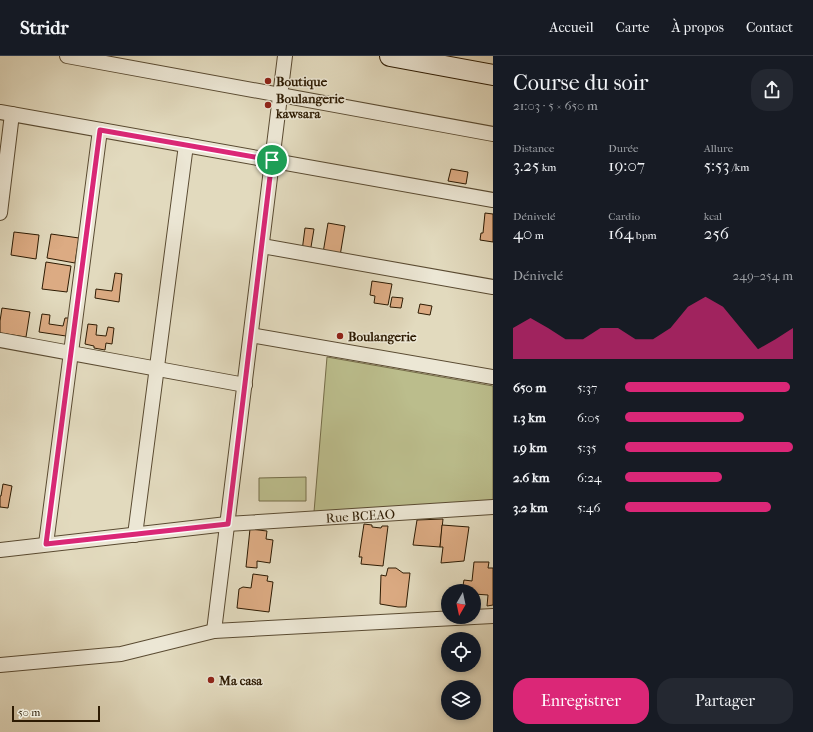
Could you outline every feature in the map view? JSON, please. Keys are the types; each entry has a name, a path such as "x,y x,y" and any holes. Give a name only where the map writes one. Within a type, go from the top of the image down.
{"street":[{"path":"67,56 493,134"},
{"path":"214,631 286,56"},
{"path":"390,56 493,75"},
{"path":"0,213 6,113 493,200"},
{"path":"46,544 100,130"},
{"path":"135,535 186,145"},
{"path":"262,246 493,287"},
{"path":"251,334 493,377"},
{"path":"0,340 245,385"},
{"name":"Rue BCEAO","path":"0,550 228,524 493,507"},
{"path":"0,665 121,654 214,631 493,616"}],"green space":[{"path":"327,357 493,386 493,503 314,512"},
{"path":"306,477 306,501 259,501 259,478"}],"building":[{"path":"451,169 468,172 466,184 448,181"},
{"path":"485,213 493,214 493,242 480,240 481,233 483,233"},
{"path":"328,223 345,226 340,256 323,253"},
{"path":"305,228 314,229 310,253 302,251"},
{"path":"14,232 39,235 36,259 11,255"},
{"path":"51,234 79,238 75,263 47,258"},
{"path":"46,262 71,266 67,292 42,289"},
{"path":"115,273 122,274 119,302 95,298 96,289 112,291"},
{"path":"372,281 392,284 388,305 374,303 375,296 370,295"},
{"path":"392,297 403,298 401,308 390,307"},
{"path":"420,304 432,306 430,315 418,313"},
{"path":"2,308 30,312 26,337 0,333"},
{"path":"42,314 50,315 49,324 63,326 65,318 69,318 66,336 39,332"},
{"path":"88,324 97,325 96,335 106,336 108,327 114,328 112,344 106,343 105,350 94,348 94,346 85,344"},
{"path":"3,484 12,486 8,508 0,507 0,496"},
{"path":"443,519 440,547 413,545 417,520"},
{"path":"364,524 381,528 382,526 388,526 383,566 361,564 362,557 359,557"},
{"path":"442,525 469,527 464,561 441,563 443,547 440,547"},
{"path":"250,529 267,531 266,539 273,540 270,563 257,561 257,568 246,567"},
{"path":"474,562 489,562 488,568 493,568 493,605 487,606 488,595 481,594 481,584 463,584 464,580 472,581"},
{"path":"388,568 396,568 403,573 410,573 406,607 380,604 381,575 386,576"},
{"path":"253,574 268,576 267,581 273,582 269,612 237,608 239,589 243,587 251,588"}],"place":[{"name":"Boutique","path":"268,81"},
{"name":"Boulangerie kawsara","path":"268,105"},
{"name":"Boulangerie","path":"340,336"},
{"name":"Ma casa","path":"211,680"}],"route":[{"path":"100,130 272,160 228,524 46,544 100,130"}]}
